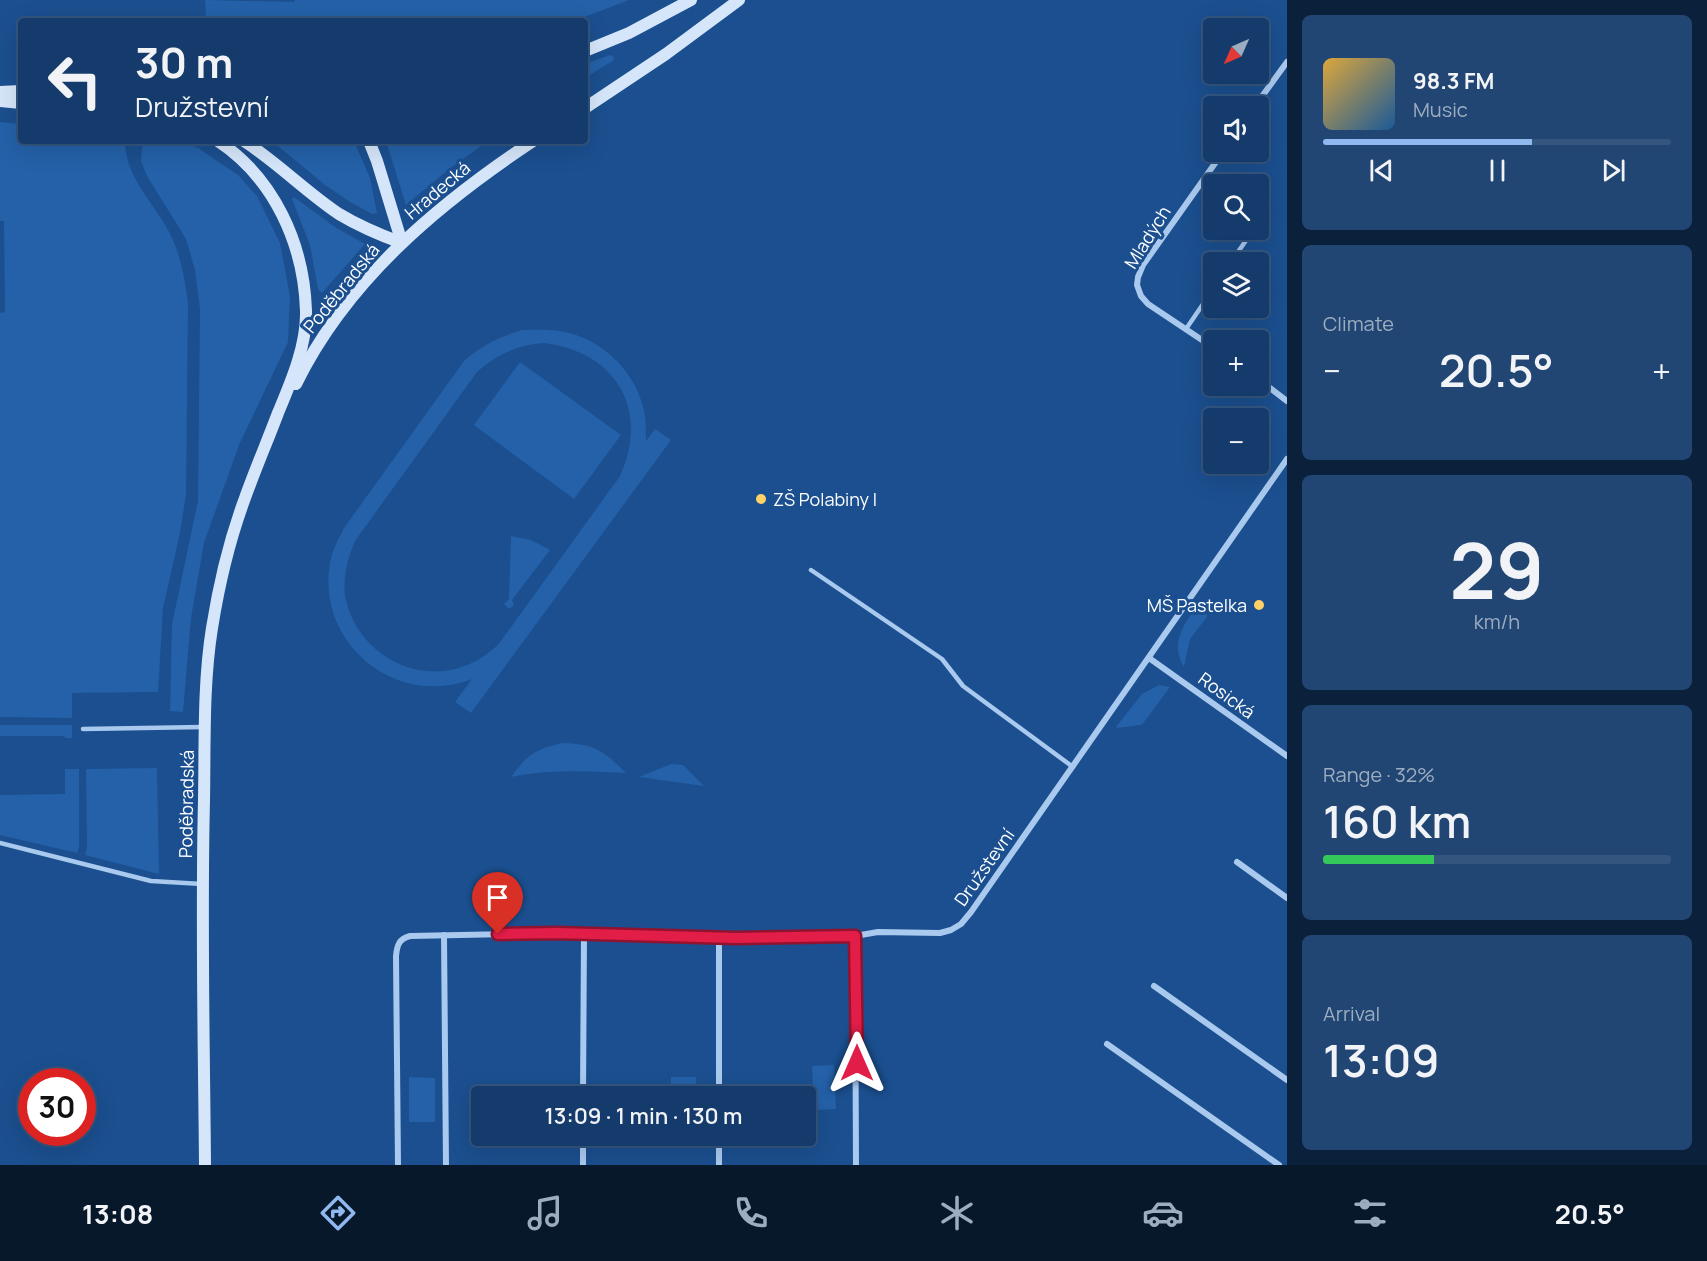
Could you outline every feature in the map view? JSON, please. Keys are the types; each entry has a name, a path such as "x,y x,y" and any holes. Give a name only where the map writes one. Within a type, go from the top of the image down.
{"street":[{"path":"588,50 629,33 691,0"},
{"path":"588,106 666,54 739,0"},
{"path":"1263,96 1287,62"},
{"path":"0,92 18,91"},
{"path":"0,100 18,103"},
{"name":"Poděbradská","path":"205,1165 202,884 205,727 211,632 224,564 234,527 291,381 301,347 306,312 304,289 294,241 276,202 246,165 222,144"},
{"name":"Hradecká","path":"248,144 341,214 364,228 402,243 449,200 528,144"},
{"name":"Poděbradská","path":"262,453 306,364 321,339 358,291 402,243 378,161 370,144"},
{"name":"Mladých","path":"1203,341 1148,304 1141,296 1137,285 1138,277 1153,249 1216,162"},
{"path":"1269,387 1287,401"},
{"path":"1149,658 1287,459"},
{"name":"Rosická","path":"1149,658 1287,756"},
{"name":"Družstevní","path":"398,1165 396,956 399,941 410,936 444,935 557,933 719,938 855,936 878,932 940,933 951,930 961,924 971,912 1149,658"},
{"path":"1237,862 1287,898"},
{"path":"583,1086 584,934"},
{"path":"444,935 446,1165"},
{"path":"855,936 856,1165"},
{"path":"719,938 719,1086"},
{"path":"1154,986 1287,1080"},
{"path":"1107,1044 1279,1165"},
{"path":"582,1165 583,1146"},
{"path":"719,1146 719,1165"}],"lane":[{"path":"1186,330 1203,304"},
{"path":"811,570 942,659 963,686 1073,767"},
{"path":"83,729 205,727"},
{"path":"0,843 151,881 202,884"}],"shaded area":[{"path":"205,0 294,2 295,0 629,0 582,18 206,18"},
{"path":"610,55 614,60 588,76 588,63"},
{"path":"0,122 18,124 18,144 125,144 129,165 134,176 167,228 179,255 188,304 186,495 163,608 158,692 72,693 72,718 0,717 0,313 5,312 4,221 0,221"},
{"path":"143,144 187,144 198,148 238,175 257,196 280,243 290,296 288,342 239,445 204,543 191,618 183,712 170,711 172,624 198,501 200,309 195,270 186,239 147,176 141,161"},
{"path":"276,144 355,144 370,178 377,213 372,214 325,185"},
{"path":"387,144 484,144 449,169 406,205"},
{"path":"294,197 335,227 365,244 322,293 318,289 310,245 292,199"},
{"path":"522,330 559,331 577,335 601,347 621,366 636,388 644,410 646,441 655,429 671,440 471,713 455,702 472,679 442,686 413,684 387,675 364,659 346,638 333,613 328,584 332,554 344,528 464,361 484,346","holes":["544,343 569,349 590,358 608,371 620,388 628,407 631,428 628,451 620,476 498,645 491,651 471,663 447,671 427,671 407,667 389,659 360,632 351,615 345,595 345,574 355,541 477,372 500,355 516,348"]},
{"path":"520,362 621,435 574,499 474,425"},
{"path":"511,536 531,540 550,550 512,600 514,605 509,609 504,604 509,599"},
{"path":"1206,608 1207,617 1190,639 1184,667 1178,652 1179,637 1194,610"},
{"path":"1159,685 1170,687 1141,725 1116,727 1142,694"},
{"path":"0,725 72,725 72,738 0,736"},
{"path":"563,743 583,745 598,750 626,773 554,772 511,777 533,754"},
{"path":"671,764 683,765 704,786 639,777"},
{"path":"157,768 159,874 85,855 87,847 86,769"},
{"path":"65,769 79,769 79,847 77,853 0,835 0,795 65,794"},
{"path":"834,1065 836,1109 816,1110 816,1086 813,1086 812,1066"},
{"path":"409,1077 435,1078 435,1122 409,1122"},
{"path":"671,1077 696,1077 696,1086 671,1086"}],"place":[{"name":"ZŠ Polabiny I","path":"761,499"},
{"name":"MŠ Pastelka","path":"1259,605"}],"route":[{"path":"498,934 557,933 736,938 855,936 857,1063"}]}
